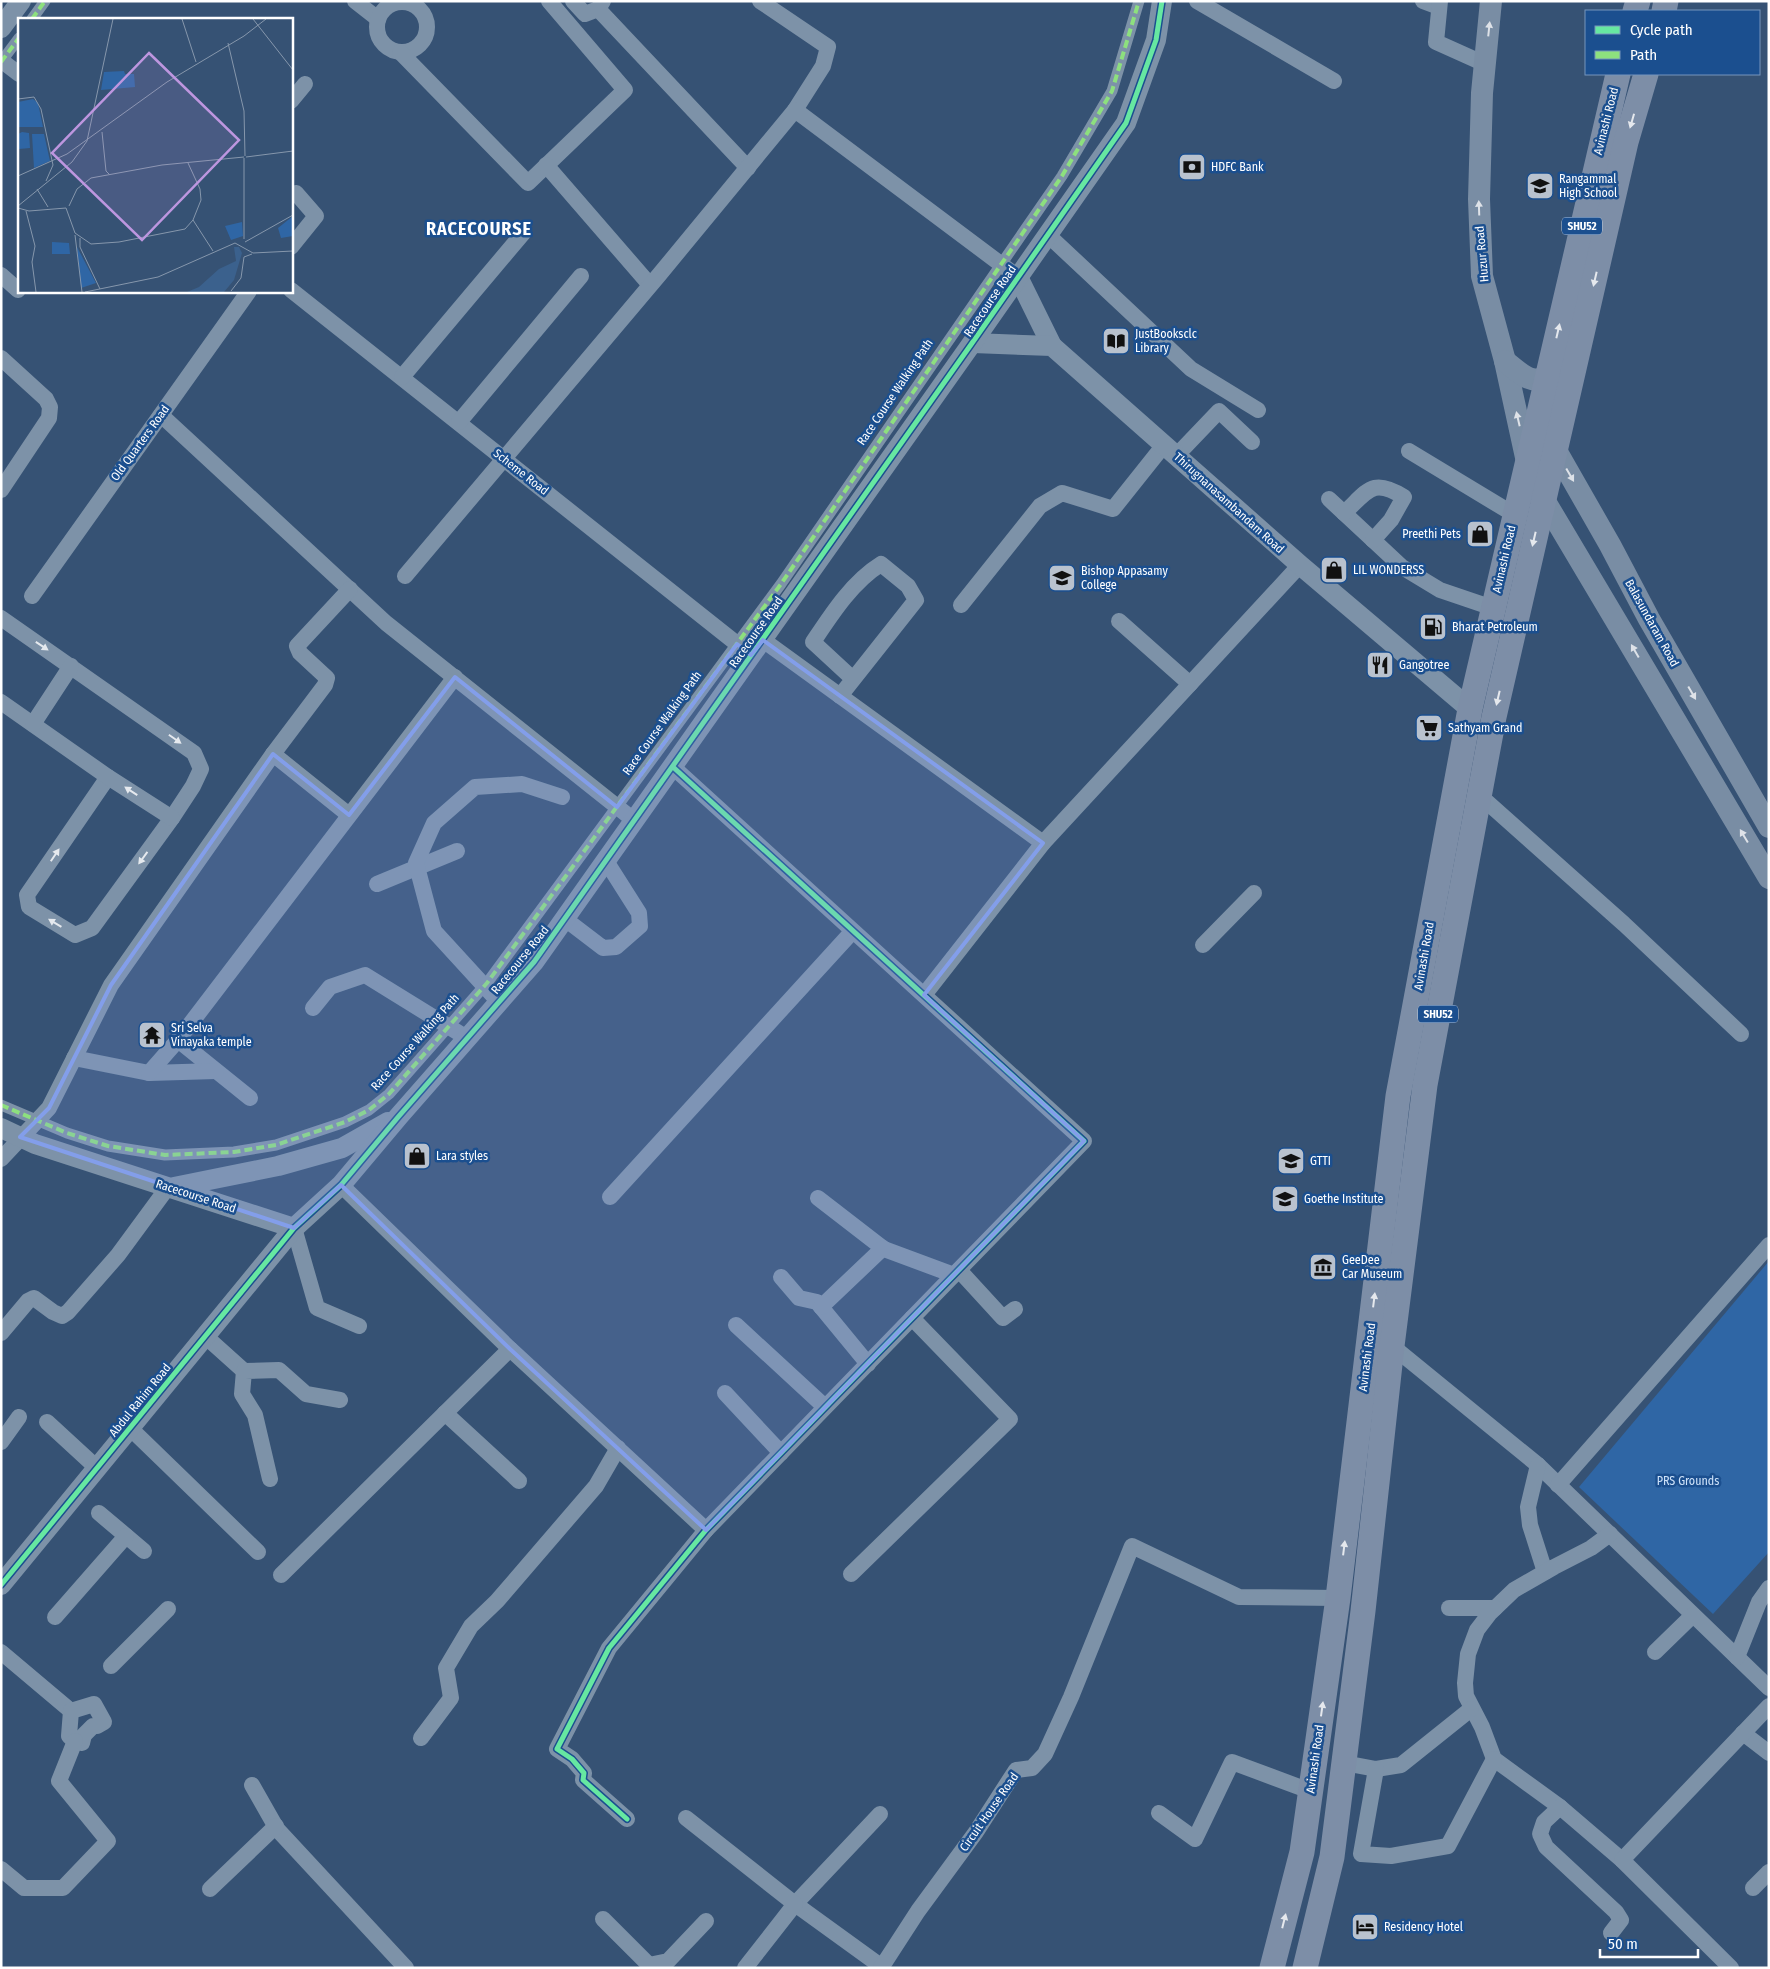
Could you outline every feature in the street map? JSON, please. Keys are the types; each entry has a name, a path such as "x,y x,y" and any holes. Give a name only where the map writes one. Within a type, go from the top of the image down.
{"main road":[{"name":"Huzur Road","path":"1491,1 1485,64 1479,199 1482,276 1505,361 1527,462 1543,498"},
{"name":"Avinashi Road","path":"1272,1968 1302,1852 1338,1598 1398,1096 1470,709 1514,515 1548,378 1602,133 1618,75"},
{"name":"Avinashi Road","path":"1305,1968 1332,1857 1363,1610 1392,1346 1425,1085 1478,794 1494,717 1626,142 1646,75"},
{"path":"1505,361 1524,377 1539,381 1566,368 1577,354"},
{"name":"Balasundaram Road","path":"1538,417 1649,619 1769,827"},
{"path":"1543,498 1578,553 1769,878"}],"street":[{"path":"1,28 21,1"},
{"path":"33,18 45,1"},
{"path":"355,1 378,19"},
{"path":"400,52 528,183 625,90 549,1"},
{"path":"573,1 585,14 601,5 748,168"},
{"path":"404,576 505,459 796,110 823,66 828,47 760,1"},
{"name":"Race Course Walking Path","path":"1,1105 66,1133 108,1146 164,1155 234,1152 276,1145 337,1125 369,1110 389,1094 484,986 618,807 750,646 786,576 1062,176 1112,91 1139,1"},
{"name":"Racecourse Road","path":"1,1128 35,1144 294,1228 341,1185 534,962 672,767 750,646 973,343 1126,124 1156,40 1162,1"},
{"path":"1197,1 1334,81"},
{"path":"1422,1 1439,4 1436,42 1485,64"},
{"path":"397,2 408,2 420,9 425,16 426,33 416,47 409,51 400,52 386,47 380,41 377,34 378,19 388,5 397,2"},
{"path":"18,39 2,62 18,73"},
{"path":"292,100 305,84"},
{"path":"796,110 1018,277 1052,346 973,343"},
{"path":"546,165 650,285"},
{"path":"292,246 316,216 296,194"},
{"path":"402,377 524,232"},
{"path":"1048,235 1191,369 1258,410"},
{"path":"1,275 18,290"},
{"path":"459,422 581,276"},
{"name":"Scheme Road","path":"292,291 505,459 750,646 840,696 1043,843"},
{"name":"Old Quarters Road","path":"32,596 248,292"},
{"name":"Thirugnanasambandam Road","path":"1052,346 1300,566 1470,709"},
{"path":"1,358 46,399 50,407 50,418 1,490"},
{"path":"961,605 1040,506 1062,493 1113,509 1170,450 1219,411 1252,442"},
{"path":"161,415 386,623 634,821"},
{"path":"1409,451 1514,515"},
{"path":"1344,513 1368,490 1378,486 1391,489 1404,497 1391,520 1373,540"},
{"path":"1329,499 1402,567 1440,590 1493,608"},
{"path":"840,696 916,600 908,586 881,564 868,571 834,610 812,642 853,679"},
{"path":"924,995 1043,843 1300,566"},
{"path":"1,1160 20,1137 49,1108 112,985 273,754 324,685 327,678 300,653 297,646 350,589"},
{"path":"1,618 194,753 200,768 193,786 172,818 92,928 75,935 29,907 27,895 108,776"},
{"path":"1119,621 1190,684"},
{"path":"33,724 71,666"},
{"path":"150,1073 178,1040 455,677"},
{"path":"1,702 172,818"},
{"path":"273,754 349,815"},
{"path":"627,1819 583,1780 584,1773 572,1759 556,1749 609,1648 706,1530 1084,1141 672,767"},
{"path":"499,1002 434,931 416,863 434,823 475,787 522,784 562,797"},
{"path":"1478,794 1624,924 1741,1034"},
{"path":"376,884 457,851"},
{"path":"565,919 603,948 616,947 640,926 639,913 606,861"},
{"path":"1203,945 1254,893"},
{"path":"610,1197 852,932"},
{"path":"312,1008 330,987 365,975 467,1038"},
{"path":"178,1040 250,1098"},
{"path":"74,1058 150,1073 216,1070"},
{"path":"1,1333 28,1301 34,1298 53,1312 62,1316 68,1312 118,1255 170,1187 278,1166 342,1148 399,1116"},
{"path":"341,1185 510,1349 706,1530"},
{"path":"818,1198 883,1248 956,1273 1003,1318 1015,1309"},
{"path":"294,1228 317,1308 359,1326"},
{"name":"Abdul Rahim Road","path":"1,1585 294,1228"},
{"path":"1558,1485 1769,1245"},
{"path":"821,1307 883,1248"},
{"path":"781,1277 799,1298 816,1302 868,1364"},
{"path":"851,1574 1010,1419 912,1318"},
{"path":"736,1325 825,1407"},
{"path":"205,1336 244,1371 279,1370 306,1394 340,1400"},
{"path":"1392,1346 1538,1465 1736,1657 1765,1678"},
{"path":"280,1574 510,1349"},
{"path":"244,1371 242,1394 254,1415 270,1479"},
{"path":"725,1393 781,1453"},
{"path":"445,1413 519,1481"},
{"path":"1,1442 20,1417"},
{"path":"47,1422 97,1468"},
{"path":"130,1428 258,1552"},
{"path":"421,1738 451,1698 446,1668 471,1626 497,1601 596,1486 618,1448"},
{"path":"1538,1465 1528,1507 1530,1525 1545,1572"},
{"path":"99,1513 144,1551"},
{"path":"1610,1534 1591,1548 1514,1590 1495,1608 1477,1630 1468,1654 1465,1683 1466,1696 1482,1728 1494,1759 1560,1807 1622,1860 1731,1968"},
{"path":"55,1617 126,1536"},
{"name":"Circuit House Road","path":"881,1967 918,1911 976,1832 1016,1770 1032,1768 1045,1754 1071,1697 1132,1546 1240,1598 1338,1598"},
{"path":"1736,1657 1759,1602 1769,1588"},
{"path":"1449,1608 1495,1608"},
{"path":"111,1666 168,1609"},
{"path":"1655,1652 1694,1615"},
{"path":"1,1652 71,1711"},
{"path":"94,1704 104,1722 94,1726 84,1734 82,1742 75,1741 69,1736 71,1711 94,1704"},
{"path":"1622,1860 1769,1706"},
{"path":"1344,1763 1376,1769 1401,1765 1471,1709"},
{"path":"1743,1733 1769,1753"},
{"path":"1,1869 24,1888 63,1888 108,1841 59,1781 75,1741"},
{"path":"1376,1769 1361,1854 1391,1856 1448,1846 1494,1759"},
{"path":"1159,1813 1194,1838 1232,1762 1310,1791"},
{"path":"252,1785 276,1826 406,1968"},
{"path":"1560,1807 1544,1822 1540,1834 1546,1847 1616,1912 1621,1920 1611,1933"},
{"path":"745,1968 795,1904 880,1814"},
{"path":"686,1818 795,1904 881,1967"},
{"path":"210,1889 276,1826"},
{"path":"1752,1888 1769,1872"},
{"path":"603,1919 649,1965 668,1962 706,1921"}],"highlighted area":[{"path":"763,640 1043,843 924,995 1084,1141 706,1530 510,1349 341,1185 294,1228 20,1137 49,1108 111,985 273,754 349,815 455,677 617,807 737,644 751,655"}],"green space":[{"name":"PRS Grounds","path":"1769,1261 1769,1552 1713,1614 1579,1487"}],"marked path":[{"path":"33,18 45,1"},
{"path":"1,1105 67,1133 108,1146 165,1155 234,1152 276,1145 345,1122 369,1110 389,1094 487,983 781,584 1062,176 1112,91 1139,1"},
{"path":"1,62 18,39"}],"cycle path":[{"path":"1,1585 294,1228 341,1185 534,962 1126,123 1156,40 1162,1"},
{"path":"627,1819 583,1780 584,1773 572,1759 557,1749 609,1648 706,1530 1084,1141 673,767"}],"place":[{"name":"HDFC Bank","path":"1192,167"},
{"name":"Rangammal High School","path":"1540,186"},
{"name":"JustBooksclc Library","path":"1116,341"},
{"name":"Preethi Pets","path":"1480,534"},
{"name":"LIL WONDERSS","path":"1334,570"},
{"name":"Bishop Appasamy College","path":"1062,578"},
{"name":"Bharat Petroleum","path":"1433,627"},
{"name":"Gangotree","path":"1380,665"},
{"name":"Sathyam Grand","path":"1429,728"},
{"name":"Sri Selva Vinayaka temple","path":"152,1035"},
{"name":"Lara styles","path":"417,1156"},
{"name":"GTTI","path":"1291,1161"},
{"name":"Goethe Institute","path":"1285,1199"},
{"name":"GeeDee Car Museum","path":"1323,1267"},
{"name":"Residency Hotel","path":"1365,1927"}],"district":[{"name":"RACECOURSE","path":"479,229"}]}
